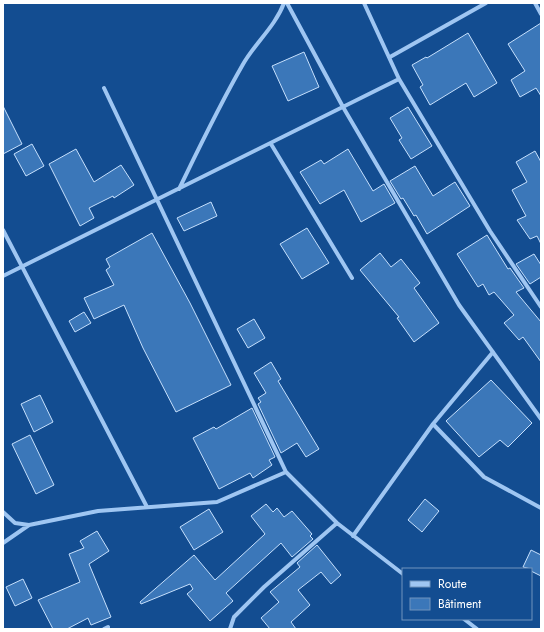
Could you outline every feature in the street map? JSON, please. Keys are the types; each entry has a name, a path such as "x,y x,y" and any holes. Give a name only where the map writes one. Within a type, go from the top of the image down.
{"street":[{"path":"179,189 242,65 258,44 281,10 284,3"},
{"path":"287,3 343,107 459,305 541,419"},
{"path":"364,3 399,79 490,231 541,307"},
{"path":"390,57 486,3"},
{"path":"535,3 541,14"},
{"path":"3,276 399,79"},
{"path":"104,88 286,472 337,523 402,573"},
{"path":"271,144 352,278"},
{"path":"3,230 146,508"},
{"path":"353,536 433,424 493,352"},
{"path":"433,424 484,477 541,508"},
{"path":"3,512 15,523 29,525 98,511 217,502 286,472"},
{"path":"230,629 234,617 337,523"},
{"path":"3,543 29,525"},
{"path":"465,620 477,629"}],"building":[{"path":"541,23 541,96 536,88 520,97 511,80 525,71 508,44"},
{"path":"468,33 497,83 474,97 466,83 430,105 420,87 423,85 412,65 426,57 427,58"},
{"path":"304,52 319,87 288,101 272,66"},
{"path":"3,106 22,144 3,154"},
{"path":"408,107 432,146 411,159 399,140 402,138 390,118"},
{"path":"32,144 44,166 26,176 14,154"},
{"path":"76,149 94,182 121,165 134,185 114,198 113,196 89,208 94,218 80,226 49,164"},
{"path":"348,149 373,191 384,184 395,203 361,222 344,190 320,204 300,172 321,160 324,164"},
{"path":"535,151 541,162 541,244 537,236 530,239 517,220 526,216 512,190 527,182 516,162"},
{"path":"415,166 433,196 455,182 470,206 427,234 416,215 414,216 403,198 401,199 390,181"},
{"path":"211,202 217,216 184,231 177,218"},
{"path":"307,228 329,263 302,279 280,244"},
{"path":"152,233 190,303 231,385 176,412 143,348 124,305 94,319 84,298 114,285 106,270 110,267 106,259"},
{"path":"487,235 508,269 510,268 524,288 516,292 541,322 541,362 523,337 519,340 504,323 514,315 494,292 489,295 483,284 478,287 457,254"},
{"path":"380,253 391,267 401,259 420,283 414,288 439,323 414,342 397,318 399,317 360,270"},
{"path":"534,254 541,265 541,277 530,284 516,264"},
{"path":"84,312 91,323 75,332 69,321"},
{"path":"254,319 265,338 248,348 237,329"},
{"path":"271,362 281,379 278,381 319,449 306,457 297,443 281,453 258,404 261,402 258,398 266,393 254,373"},
{"path":"491,380 532,423 508,447 500,440 479,457 446,421"},
{"path":"40,395 53,422 34,432 21,404"},
{"path":"252,408 275,457 269,460 272,465 253,478 250,473 219,489 193,438 214,427 216,429"},
{"path":"30,435 54,485 36,494 12,444"},
{"path":"425,499 439,511 422,532 408,520"},
{"path":"266,504 273,512 277,508 284,517 292,511 312,534 310,536 313,539 292,557 281,543 226,593 233,601 210,621 187,594 193,589 190,584 141,604 140,602 194,555 215,580 265,534 251,516"},
{"path":"209,509 223,532 194,550 180,527"},
{"path":"97,531 109,551 89,564 111,617 91,625 88,618 67,629 53,629 38,600 80,582 69,554 84,548 80,541"},
{"path":"317,545 341,575 331,584 321,572 298,590 310,605 291,622 296,629 270,629 261,618 279,602 270,592 300,567 297,563"},
{"path":"531,550 541,555 541,576 532,572 532,568 523,567"},
{"path":"23,579 32,598 15,606 6,587"}]}
